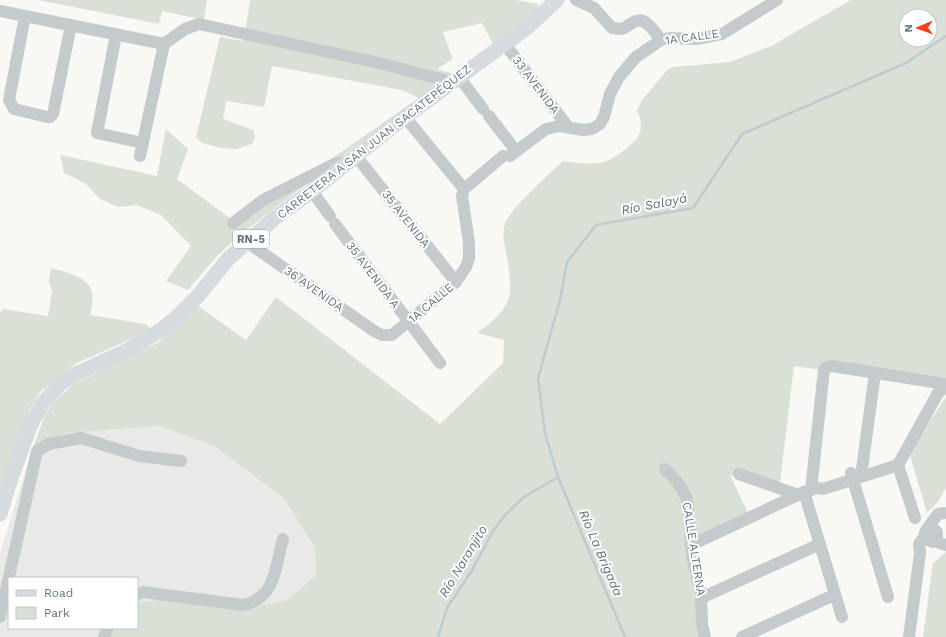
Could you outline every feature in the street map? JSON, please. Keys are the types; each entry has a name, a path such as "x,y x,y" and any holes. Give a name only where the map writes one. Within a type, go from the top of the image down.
{"main road":[{"name":"CARRETERA A SAN JUAN SACATEPÉQUEZ","path":"0,514 11,478 32,424 51,393 69,378 128,350 161,330 180,315 198,296 228,259 275,218 312,191 455,79 535,21 557,0"}],"street":[{"path":"576,0 594,8 612,28 621,29 635,22 642,21 648,24 661,40"},
{"name":"1A CALLE","path":"382,335 392,335 456,282 469,258 469,243 462,202 464,189 546,129 559,126 583,130 592,129 600,124 604,117 610,94 618,77 636,57 661,40 670,38 696,39 722,34 777,0"},
{"path":"0,11 164,44"},
{"path":"25,16 8,100 14,109 47,117 53,114 71,25"},
{"path":"140,156 164,44 185,29 200,24 455,79 486,113 510,155"},
{"path":"116,35 97,133 142,143"},
{"name":"33 AVENIDA","path":"504,43 568,127"},
{"path":"405,117 464,189"},
{"path":"233,223 263,200 334,164 352,159"},
{"name":"35 AVENIDA","path":"352,159 456,282"},
{"name":"35 AVENIDA A","path":"312,191 440,364"},
{"name":"36 AVENIDA","path":"247,242 382,335"},
{"path":"842,617 834,595 807,491 824,370 827,367 832,366 946,385"},
{"path":"875,373 856,474 888,597"},
{"path":"899,462 938,393 946,385"},
{"path":"9,577 37,451 49,444 81,438 139,456 181,461"},
{"path":"691,544 807,491 821,482 856,474 894,459 899,462 916,518"},
{"name":"CALLE ALTERNA","path":"665,469 677,480 685,493 691,544 701,598 702,624 705,637"},
{"path":"739,474 807,491"},
{"path":"909,637 920,553 927,550 936,537 938,514 945,511"},
{"path":"138,594 143,592 243,605 254,603 264,596 270,587 283,540"},
{"path":"701,598 820,544"},
{"path":"0,617 8,581"},
{"path":"742,637 834,595"}],"shaded area":[{"path":"160,426 214,446 284,500 315,548 316,576 287,600 248,609 170,599 138,602 138,577 8,577 8,629 108,629 104,637 0,637 0,554 32,450 66,433"}],"green space":[{"path":"38,0 207,0 204,20 162,11 159,24"},
{"path":"250,0 515,0 539,4 535,13 493,44 482,23 443,32 453,59 437,69 454,74 419,98 402,90 272,66 264,107 226,101 223,119 253,130 255,137 252,144 237,149 221,148 202,143 196,137 220,37 244,41"},
{"path":"851,0 946,0 946,393 931,386 794,366 779,491 730,475 748,513 692,538 705,637 104,637 108,629 138,629 138,602 170,599 248,609 287,600 316,576 315,548 284,499 214,446 160,426 66,433 32,450 45,415 56,399 74,384 159,342 198,306 246,340 276,297 440,424 503,363 504,340 477,333 498,315 505,307 508,299 510,279 504,242 504,231 505,224 509,217 531,191 563,161 589,164 604,162 608,161 632,144 638,137 641,130 640,116 637,110 642,100 668,69 673,67 730,62 771,46"},
{"path":"419,98 240,235 217,256 188,290 166,281 191,246 161,215 137,205 118,207 100,199 86,184 64,173 60,155 157,176 166,129 188,149 177,179 238,224"},
{"path":"51,268 78,277 85,281 92,294 90,315 145,324 151,329 77,363 40,392 29,411 0,492 0,313 3,309 48,316 52,292 49,281"},
{"path":"946,397 946,488 938,502 927,513 909,452"},
{"path":"946,552 946,637 923,637 933,563"}],"waterway":[{"name":"Río Salayá","path":"625,637 558,477 545,433 538,378 560,300 567,262 596,225 693,208 742,134 906,63 946,36"},
{"name":"Río Naranjito","path":"438,637 447,608 471,572 493,531 506,514 524,497 558,477"}],"water label":[{"name":"Río La Brigada","path":"601,553"}]}
